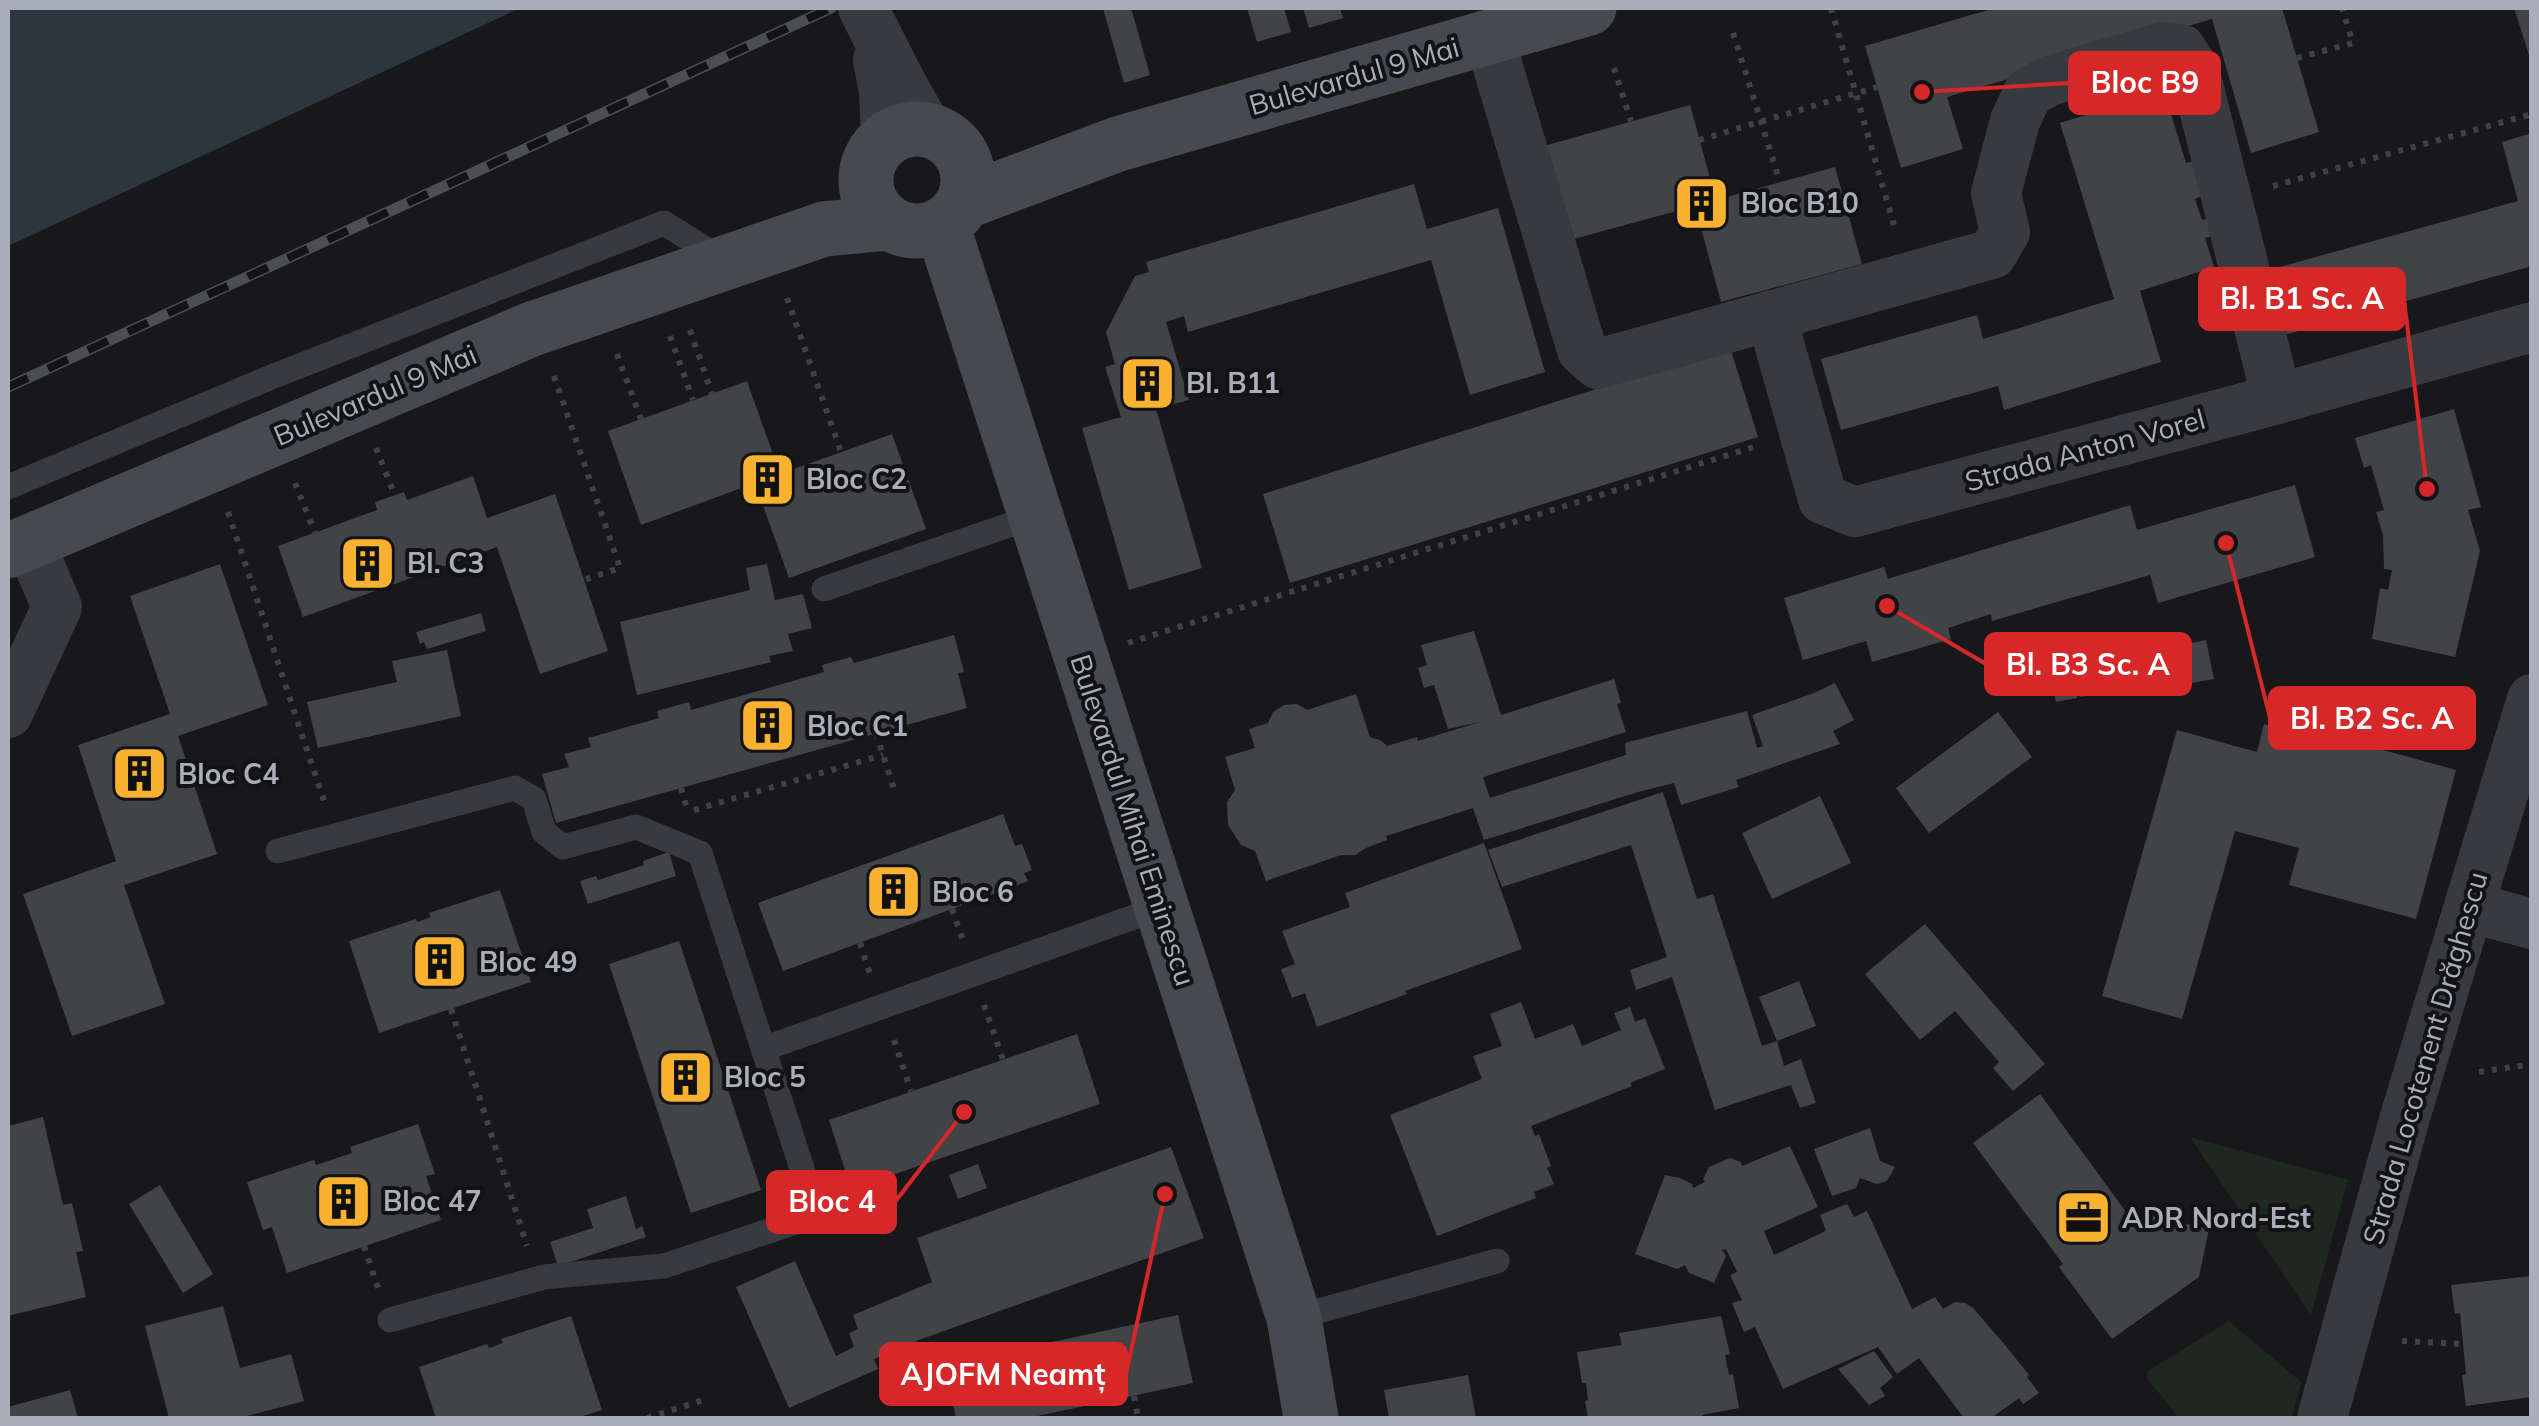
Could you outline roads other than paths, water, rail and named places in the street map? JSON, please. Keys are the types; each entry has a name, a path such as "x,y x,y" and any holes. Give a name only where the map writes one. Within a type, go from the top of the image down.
{"main road":[{"name":"Bulevardul 9 Mai","path":"953,213 1118,144 1590,8"},
{"name":"Bulevardul 9 Mai","path":"727,263 909,144 1118,144"},
{"path":"909,144 963,156 968,186 953,213 924,232 905,231 888,223 872,207 865,186 909,144"},
{"name":"Bulevardul Mihai Eminescu","path":"953,213 1035,516 1294,1318 1311,1418"},
{"name":"Bulevardul 9 Mai","path":"18,546 532,329 824,228 888,223"}],"street":[{"path":"868,19 884,92 909,144"},
{"path":"1489,36 1582,350 1598,364 1992,254 2005,232 1996,193 2015,122 2028,93 2049,80 2163,47 2181,50 2194,69 2277,399"},
{"name":"Strada Anton Vorel","path":"1771,314 1824,499 1854,512 2532,328"},
{"path":"8,713 57,607 18,546"},
{"name":"Strada Locotenent Drăghescu","path":"2322,1418 2405,1117 2532,699"},
{"path":"2469,906 2532,924"}],"lane":[{"path":"8,487 274,376 664,223 727,263"},
{"path":"824,589 1035,516"},
{"path":"278,851 515,788 534,800 544,832 563,847 636,827 700,853 817,1215 664,1266 537,1279 390,1320"},
{"path":"763,1049 1162,906"},
{"path":"1294,1318 1497,1261"}],"railway":[{"path":"8,387 831,8"}],"place":[{"name":"Bloc B9","path":"1922,92"},
{"name":"Bloc B10","path":"1702,203"},
{"name":"Bl. B11","path":"1147,383"},
{"name":"Bloc C2","path":"767,479"},
{"name":"Bl. B1 Sc. A","path":"2427,489"},
{"name":"Bl. B2 Sc. A","path":"2226,543"},
{"name":"Bl. C3","path":"368,563"},
{"name":"Bl. B3 Sc. A","path":"1887,606"},
{"name":"Bloc C1","path":"768,726"},
{"name":"Bloc C4","path":"139,774"},
{"name":"Bloc 6","path":"893,892"},
{"name":"Bloc 49","path":"440,962"},
{"name":"Bloc 5","path":"685,1077"},
{"name":"Bloc 4","path":"964,1112"},
{"name":"AJOFM Neamț","path":"1165,1194"},
{"name":"Bloc 47","path":"344,1201"},
{"name":"ADR Nord-Est","path":"2083,1218"}]}
